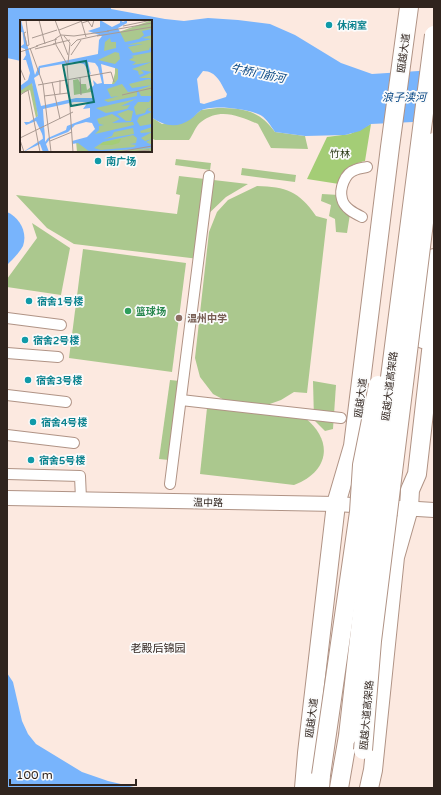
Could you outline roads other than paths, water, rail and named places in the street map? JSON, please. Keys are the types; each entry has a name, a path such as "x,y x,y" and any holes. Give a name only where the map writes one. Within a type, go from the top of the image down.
{"highway":[{"name":"瓯越大道","path":"304,788 306,753 336,504 353,446 402,56 410,7"},
{"name":"瓯越大道高架路","path":"339,788 348,736 378,471 434,35"},
{"name":"瓯越大道高架路","path":"361,788 372,641 434,142"},
{"path":"369,788 373,770 395,557 409,508 412,415 434,258"},
{"path":"320,788 332,694 359,512 362,466 389,335 402,283"},
{"path":"410,490 417,474 434,325"}],"street":[{"path":"362,217 350,211 342,199 342,189 344,178 354,170 367,167"},
{"path":"170,484 209,176"},
{"path":"7,318 61,325"},
{"path":"7,353 58,357"},
{"path":"7,395 66,402"},
{"path":"181,400 341,418"},
{"path":"7,435 74,443"},
{"path":"7,474 80,476 81,499"},
{"name":"温中路","path":"7,498 336,504 434,510"}],"water":[{"path":"7,7 111,7 111,9 165,19 184,21 208,18 270,24 295,35 341,63 372,74 434,70 434,121 371,124 360,131 345,135 305,136 275,132 263,117 253,112 238,109 212,108 200,111 191,119 181,124 171,125 161,123 152,118 152,20 20,20 20,61 7,58","holes":["203,71 212,73 220,82 227,94 226,97 204,104 200,103 197,79"]},
{"path":"7,212 19,221 23,230 24,241 22,248 7,265"},
{"path":"7,673 13,682 22,721 28,734 36,744 82,772 108,781 138,788 7,788"}],"place":[{"name":"休闲室","path":"329,25"},
{"name":"南广场","path":"98,161"},
{"name":"宿舍1号楼","path":"29,301"},
{"name":"篮球场","path":"128,311"},
{"name":"温州中学","path":"179,318"},
{"name":"宿舍2号楼","path":"25,340"},
{"name":"宿舍3号楼","path":"28,380"},
{"name":"宿舍4号楼","path":"33,422"},
{"name":"宿舍5号楼","path":"31,460"}],"district":[{"name":"老殿后锦园","path":"158,648"}],"water label":[{"name":"牛桥门前河","path":"258,73"},
{"name":"浪子渎河","path":"404,97"}],"park label":[{"name":"竹林","path":"340,153"}]}
